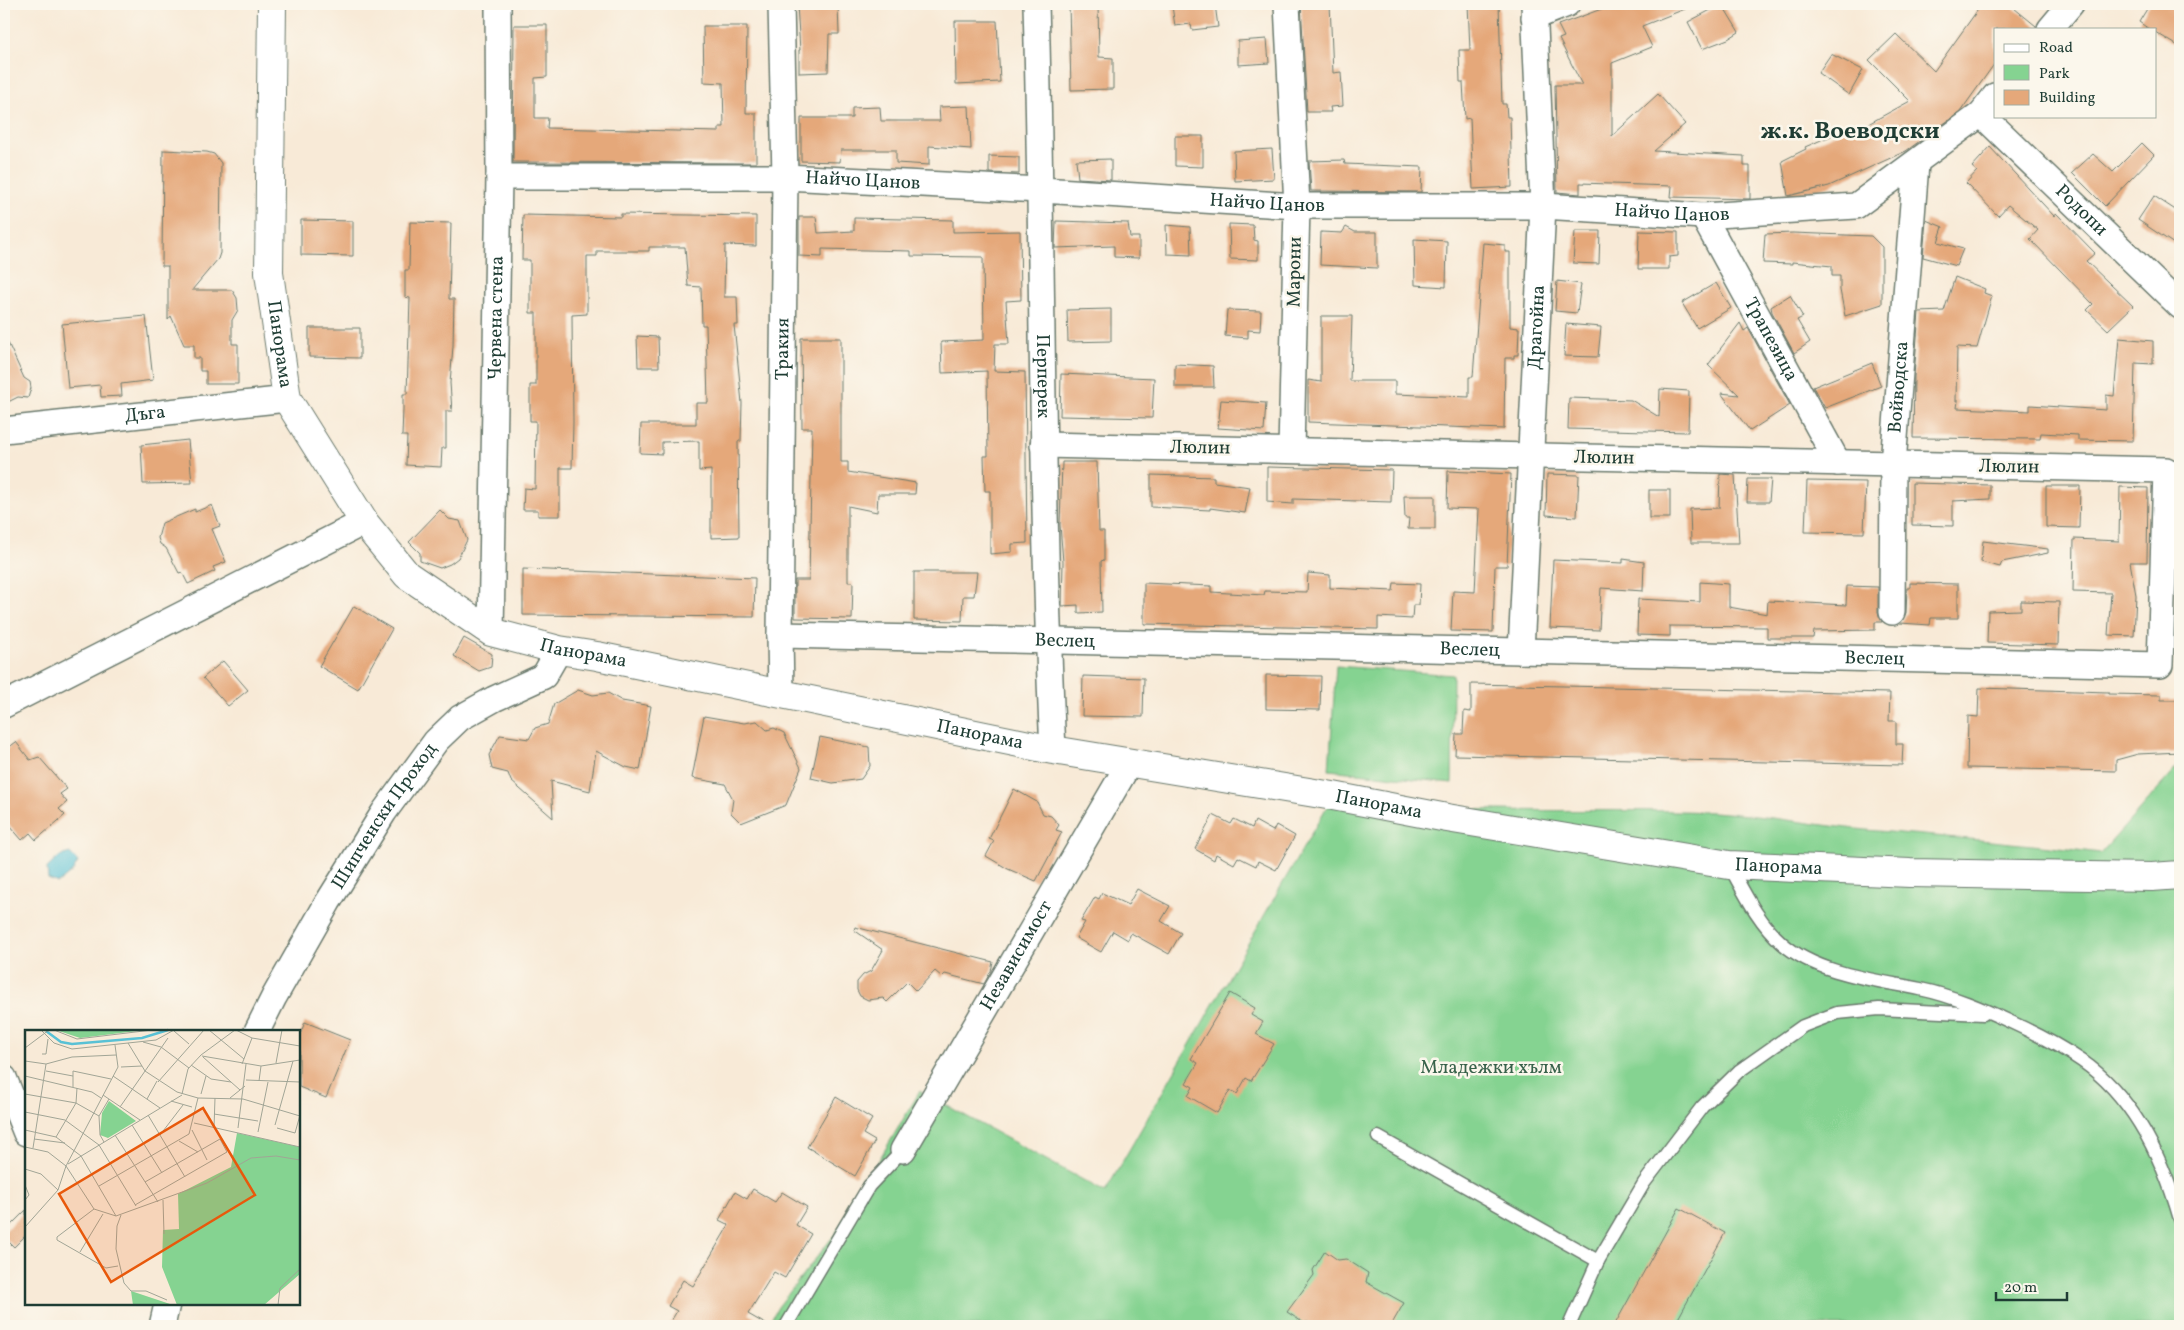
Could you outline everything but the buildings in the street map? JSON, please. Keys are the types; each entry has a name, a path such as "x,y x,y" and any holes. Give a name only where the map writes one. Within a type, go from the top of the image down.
{"street":[{"name":"Панорама","path":"272,4 268,273 287,399 364,522 407,575 491,632 560,650 1053,750 1729,865 1910,873 2152,877 2180,875"},
{"name":"Червена стена","path":"491,632 499,177 498,4"},
{"name":"Тракия","path":"781,4 785,177 781,694"},
{"name":"Перперек","path":"1036,4 1041,190 1043,445 1053,750"},
{"name":"Марони","path":"1287,4 1297,206 1291,450"},
{"path":"1534,10 1567,4"},
{"path":"2051,28 2070,4"},
{"name":"Драгойна","path":"1521,651 1543,206 1534,10"},
{"name":"Найчо Цанов","path":"499,177 785,177 1297,206 1543,206 1704,216 1856,206 1916,164 1988,105"},
{"name":"Родопи","path":"2001,118 2178,300"},
{"name":"Войводска","path":"1892,612 1893,464 1916,164"},
{"name":"Трапезица","path":"1704,216 1838,463"},
{"name":"Дъга","path":"4,430 287,399"},
{"name":"Люлин","path":"1043,445 2166,470 2160,665"},
{"path":"4,705 364,522"},
{"name":"Веслец","path":"780,635 2160,665"},
{"name":"Шипченски Проход","path":"258,1030 328,902 378,820 436,742 460,718 494,699 544,676 560,650"},
{"name":"Независимост","path":"903,1150 1130,762"},
{"path":"4,1078 25,1130"},
{"path":"162,1326 167,1305"}],"lane":[{"path":"1729,865 1756,913 1782,944 1817,965 1840,972 1947,995 2050,1041 2084,1062 2119,1094 2144,1130 2169,1180 2180,1219"},
{"path":"1569,1326 1598,1261 1644,1183 1702,1107 1739,1071 1803,1026 1837,1013 1879,1009 1941,1010 1995,1015"},
{"path":"1378,1137 1598,1261"},
{"path":"786,1326 869,1186 903,1150"}],"green space":[{"path":"1336,666 1453,675 1452,783 1329,770"},
{"name":"Младежки хълм","path":"2180,764 2180,1326 767,1326 778,1307 835,1234 920,1091 1105,1192 1333,796 1427,807 1712,812 1750,815 1827,826 2101,853"}],"water":[{"path":"70,853 78,862 73,871 58,883 48,879 47,868 60,856"}],"district":[{"name":"ж.к. Воеводски","path":"1850,132"}]}
